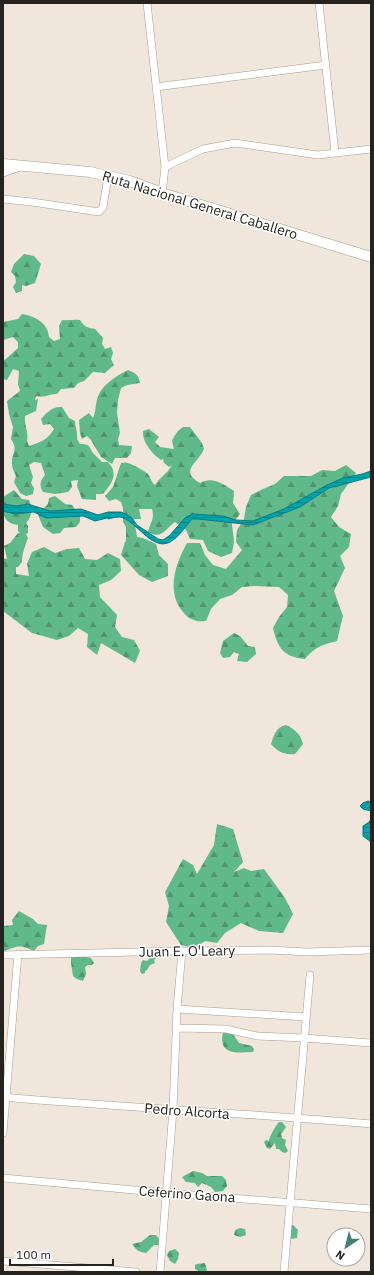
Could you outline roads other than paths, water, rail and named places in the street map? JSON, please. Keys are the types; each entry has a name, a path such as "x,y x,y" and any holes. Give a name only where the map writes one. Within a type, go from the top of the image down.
{"highway":[{"name":"Ruta Nacional General Caballero","path":"3,164 90,172 130,181 162,193 371,257"}],"street":[{"path":"147,3 165,167 162,193"},
{"path":"319,3 335,153"},
{"path":"156,86 326,65"},
{"path":"165,167 203,150 235,143 318,155 371,149"},
{"path":"3,172 24,165"},
{"path":"3,199 99,212 103,207 108,176"},
{"name":"Juan E. O'Leary","path":"3,954 269,950 307,952 371,950"},
{"path":"160,1272 173,1110 177,1009 182,951"},
{"path":"3,1133 18,954"},
{"path":"284,1272 310,975"},
{"path":"177,1009 306,1017"},
{"path":"176,1028 226,1029 257,1036 371,1043"},
{"name":"Pedro Alcorta","path":"5,1097 173,1110 297,1117 371,1124"},
{"name":"Ceferino Gaona","path":"3,1178 371,1209"},
{"path":"3,1261 136,1272"}],"water":[{"path":"371,471 371,477 329,488 300,507 253,525 192,519 182,532 170,542 163,544 157,543 150,539 132,523 120,517 108,519 107,516 107,518 95,521 83,516 46,518 34,512 15,514 3,511 3,504 16,506 28,504 50,511 81,509 98,515 108,512 121,512 131,517 137,525 158,539 163,540 169,536 186,517 193,514 223,516 236,520 253,521 284,509 327,485 343,478"},
{"path":"368,801 371,802 371,811 363,809 360,806"},
{"path":"371,819 371,842 363,836 363,826"}]}
